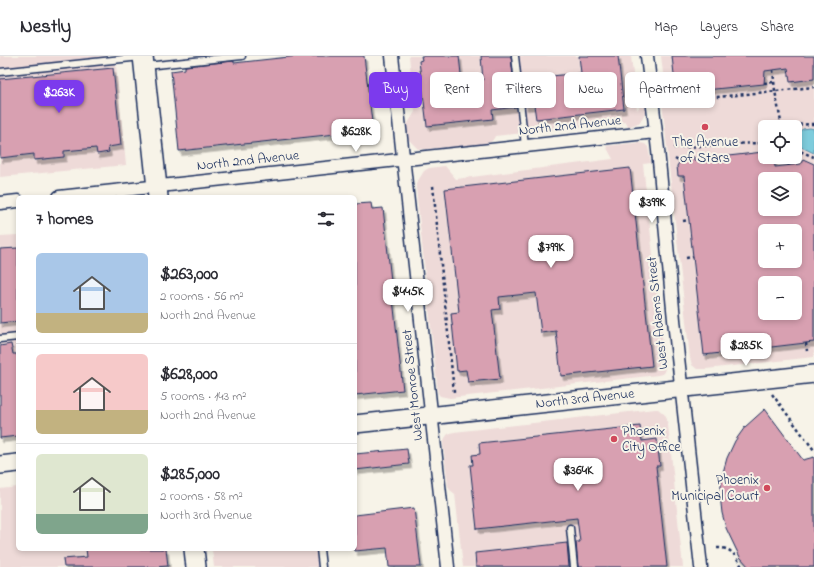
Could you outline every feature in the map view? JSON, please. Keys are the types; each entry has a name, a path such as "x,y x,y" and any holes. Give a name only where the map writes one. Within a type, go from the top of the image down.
{"main road":[{"path":"143,60 157,192"},
{"path":"194,551 196,567"}],"street":[{"name":"West Monroe Street","path":"392,56 448,567"},
{"name":"West Adams Street","path":"647,56 701,567"},
{"name":"North 2nd Avenue","path":"98,195 157,192 403,159 655,132"},
{"path":"0,204 16,201"},
{"name":"North 3rd Avenue","path":"357,424 814,374"},
{"path":"0,465 16,463"}],"lane":[{"path":"0,72 143,60 242,56"},
{"path":"515,56 525,146"},
{"path":"0,339 16,337"},
{"path":"570,528 574,567"},
{"path":"320,551 322,567"}],"path":[{"path":"773,70 780,120"},
{"path":"764,84 774,82"},
{"path":"715,97 814,87"},
{"path":"802,125 814,124"},
{"path":"674,148 728,144 758,144"},
{"path":"802,152 814,157"},
{"path":"676,159 680,162"},
{"path":"433,186 454,392"},
{"path":"682,221 689,220"},
{"path":"686,258 693,257"},
{"path":"806,343 807,351"},
{"path":"772,394 814,450"},
{"path":"717,548 723,547 731,551 742,567"}],"shaded area":[{"path":"0,56 115,56 126,165 0,177"},
{"path":"409,56 631,56 633,72 625,72 625,108 637,108 637,110 639,108 646,109 640,122 631,126 628,126 626,122 495,136 492,141 484,144 418,149 408,139 405,128 415,112 415,108 422,108 422,72 411,72"},
{"path":"661,56 814,56 814,357 706,369 697,369 692,365 663,108 715,108 715,72 663,72"},
{"path":"634,143 645,144 648,147 651,163 643,164 665,364 664,372 658,375 450,398 440,396 438,393 416,188 416,184 424,171 429,168 445,166 456,179 613,159 606,146"},
{"path":"16,235 16,438 0,439 0,236"},
{"path":"658,409 666,416 668,425 683,567 463,567 455,494 448,486 443,444 448,434 454,432"},
{"path":"16,487 16,551 167,551 169,567 0,567 0,489"},
{"path":"212,551 322,551 324,567 214,567"}],"water":[{"path":"803,129 814,129 814,153 802,147"}],"building":[{"path":"298,56 364,56 369,108 370,108 373,130 179,151 171,71 185,69 185,66 234,61 234,63"},
{"path":"421,56 459,56 461,72 430,72 430,108 484,108 484,72 482,72 481,56 511,56 513,72 492,72 492,108 508,108 492,110 493,119 427,126 422,85 422,72 420,72 419,61 422,60"},
{"path":"579,56 618,56 624,109 536,119 534,108 556,108 556,76 564,75 564,108 617,108 617,72 581,72"},
{"path":"672,56 814,56 814,79 790,82 788,68 765,71 764,84 715,89 715,72 674,72"},
{"path":"113,68 121,145 108,147 109,152 97,154 96,148 64,151 64,157 34,160 34,154 0,158 0,79"},
{"path":"758,153 758,164 775,164 775,167 802,164 803,159 814,164 814,342 704,355 684,176 678,176 677,166 682,158 694,157 694,160"},
{"path":"630,168 652,366 561,376 556,331 541,333 536,293 499,297 500,309 492,310 500,379 468,382 466,370 457,371 451,313 459,312 445,189"},
{"path":"371,203 372,209 383,208 403,390 357,395 357,204"},
{"path":"16,248 16,321 0,323 0,249"},
{"path":"11,344 13,354 16,354 16,436 0,438 0,346"},
{"name":"Phoenix Municipal Court","path":"765,409 803,460 814,457 814,567 749,567 740,557 726,528 722,513 720,495 722,476 727,458 735,441 745,427"},
{"path":"640,426 642,441 657,439 660,466 656,466 667,567 578,567 576,542 580,542 577,518 477,529 470,465 473,465 472,455 480,454 479,443"},
{"path":"407,449 409,464 357,470 357,454"},
{"path":"414,508 421,567 389,567 387,548 357,551 357,515"},
{"path":"567,543 569,567 476,567 475,553"},
{"path":"86,551 166,551 168,566 64,567 63,559 87,557"}],"place":[{"name":"The Avenue of Stars","path":"705,127"},
{"name":"Phoenix City Office","path":"614,439"},
{"name":"Phoenix Municipal Court","path":"767,488"}]}
